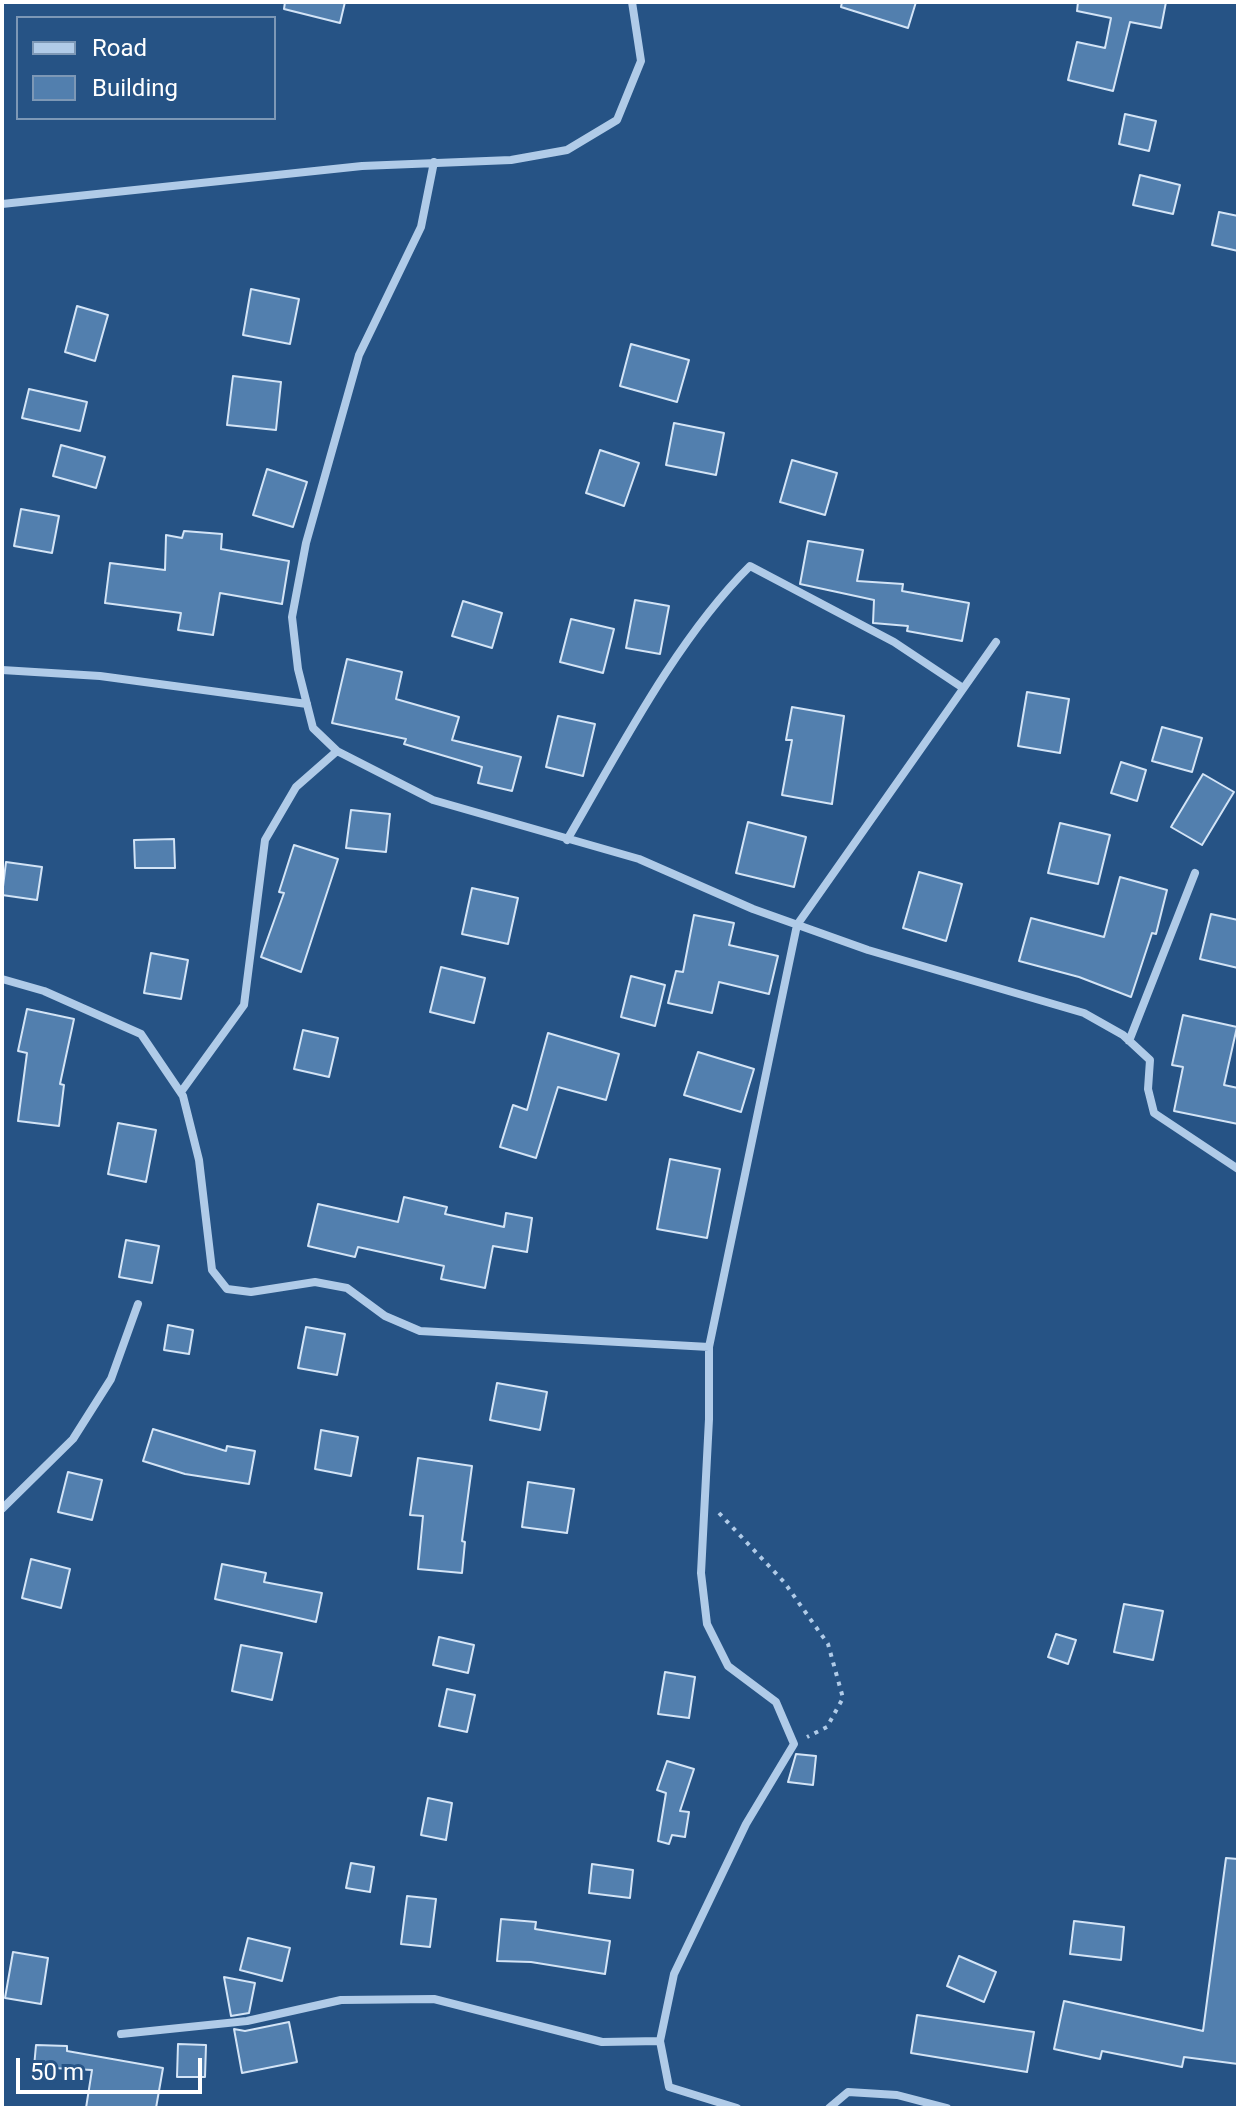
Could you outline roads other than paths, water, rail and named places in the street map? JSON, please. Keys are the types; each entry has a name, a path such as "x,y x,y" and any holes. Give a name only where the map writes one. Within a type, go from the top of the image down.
{"street":[{"path":"2,204 347,167 511,160 567,150 617,120 641,61 632,2"},
{"path":"434,162 421,227 359,355 306,543 292,617 313,728 337,751 433,800 639,859 797,925 868,950 1084,1013 1129,1041 1150,1060 1148,1089 1154,1113 1238,1169"},
{"path":"567,840 685,647 725,591 750,566 894,642 963,688"},
{"path":"737,2108 669,2087 660,2041 674,1974 746,1824 794,1744 776,1702 728,1666 707,1624 701,1573 709,1347 797,925 996,642"},
{"path":"2,670 100,676 307,704"},
{"path":"181,1092 244,1005 265,840 296,787 337,751"},
{"path":"1129,1041 1195,873"},
{"path":"2,979 44,991 141,1034 181,1092 199,1160 212,1270 227,1289 251,1292 315,1282 347,1288 385,1316 420,1331 709,1347"},
{"path":"2,1509 73,1439 111,1379 138,1304"},
{"path":"121,2034 247,2021 341,2000 434,1999 602,2042 660,2041"},
{"path":"829,2108 848,2092 897,2095 947,2108"}]}
